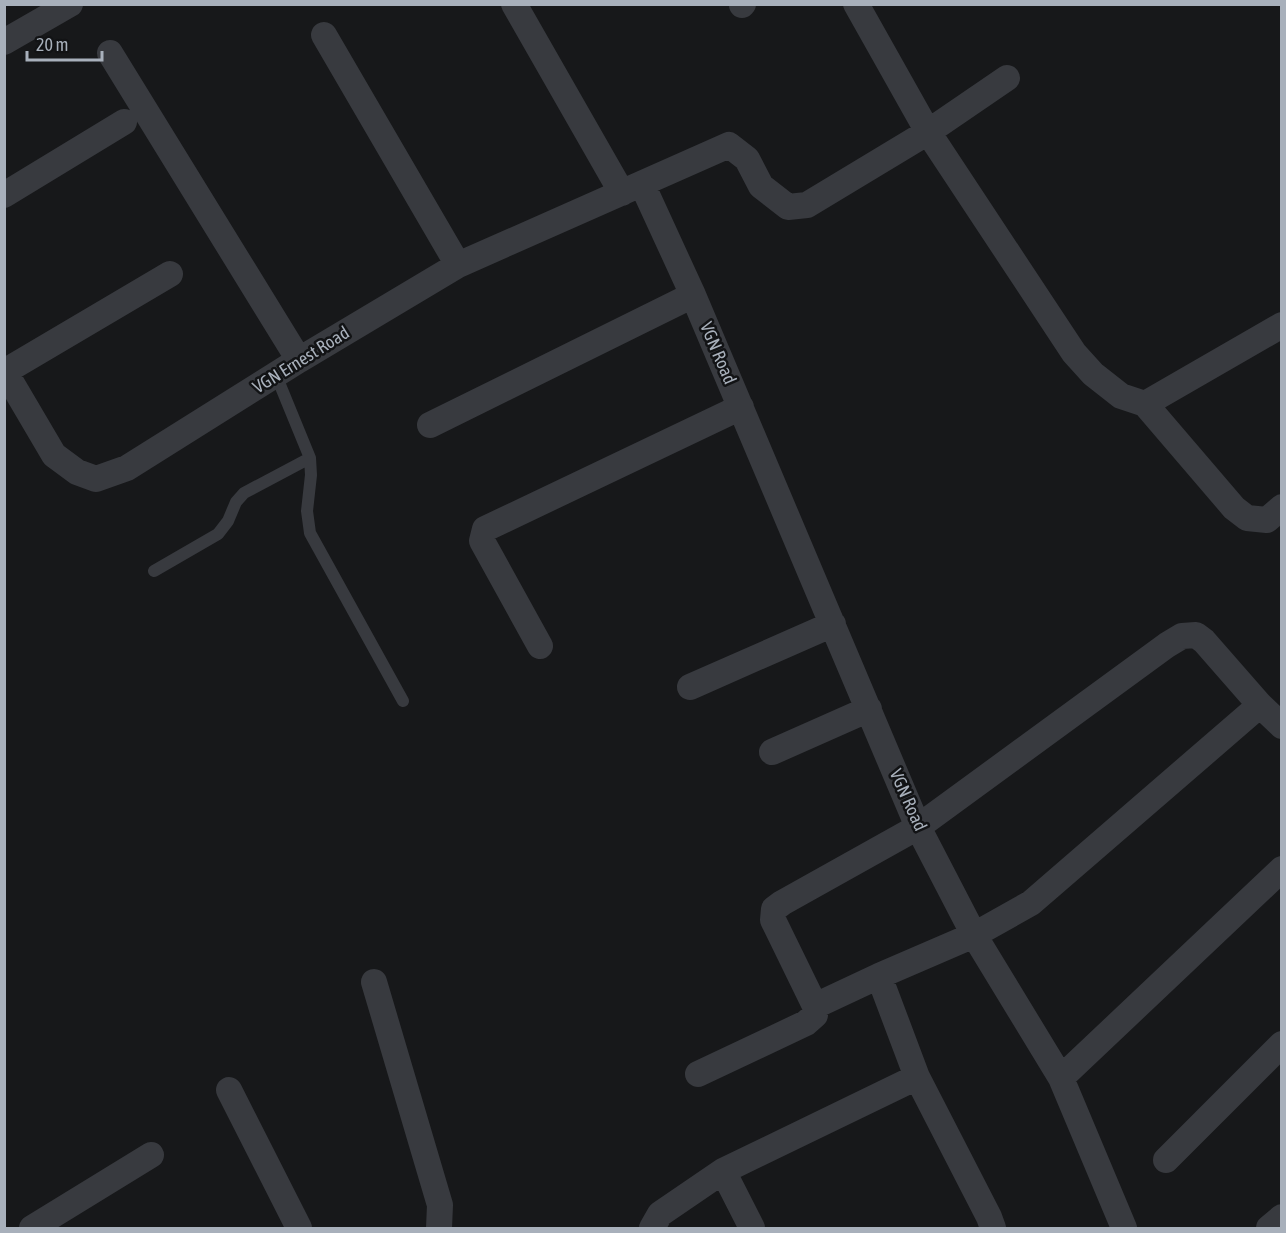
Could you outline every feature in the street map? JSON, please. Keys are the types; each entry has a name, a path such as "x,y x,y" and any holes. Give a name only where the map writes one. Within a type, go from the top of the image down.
{"street":[{"path":"4,42 70,4"},
{"name":"VGN Road","path":"514,4 632,189 693,295 918,827 974,934 1061,1078 1124,1228"},
{"path":"856,4 928,132 1074,353 1093,374 1121,396 1145,404 1234,508 1247,518 1267,520 1281,507"},
{"path":"324,35 458,265"},
{"path":"110,54 299,360"},
{"path":"928,132 1007,78"},
{"path":"4,195 124,122"},
{"name":"VGN Ernest Road","path":"5,371 54,454 77,472 96,480 127,468 299,360 458,265 729,145 747,159 761,186 788,207 807,205 928,132"},
{"path":"5,371 170,274"},
{"path":"430,425 693,295"},
{"path":"1145,404 1281,325"},
{"path":"540,646 482,541 485,530 741,407"},
{"path":"690,687 833,624"},
{"path":"698,1074 806,1023 815,1015 815,1006 773,920 774,909 918,827 1182,636 1196,635 1204,640 1281,726"},
{"path":"815,1006 974,934 1032,903 1260,705"},
{"path":"772,752 869,709"},
{"path":"1061,1078 1281,869"},
{"path":"879,976 917,1077 989,1216 993,1228"},
{"path":"374,982 440,1205 440,1228"},
{"path":"1166,1160 1281,1044"},
{"path":"652,1228 660,1214 723,1171 917,1077"},
{"path":"229,1090 299,1228"},
{"path":"32,1228 151,1155"},
{"path":"723,1171 752,1228"},
{"path":"1269,1228 1281,1217"}],"lane":[{"path":"276,375 310,458 311,475 307,511 310,533 403,701"},
{"path":"154,570 218,534 228,521 236,502 244,493 310,458"}]}
